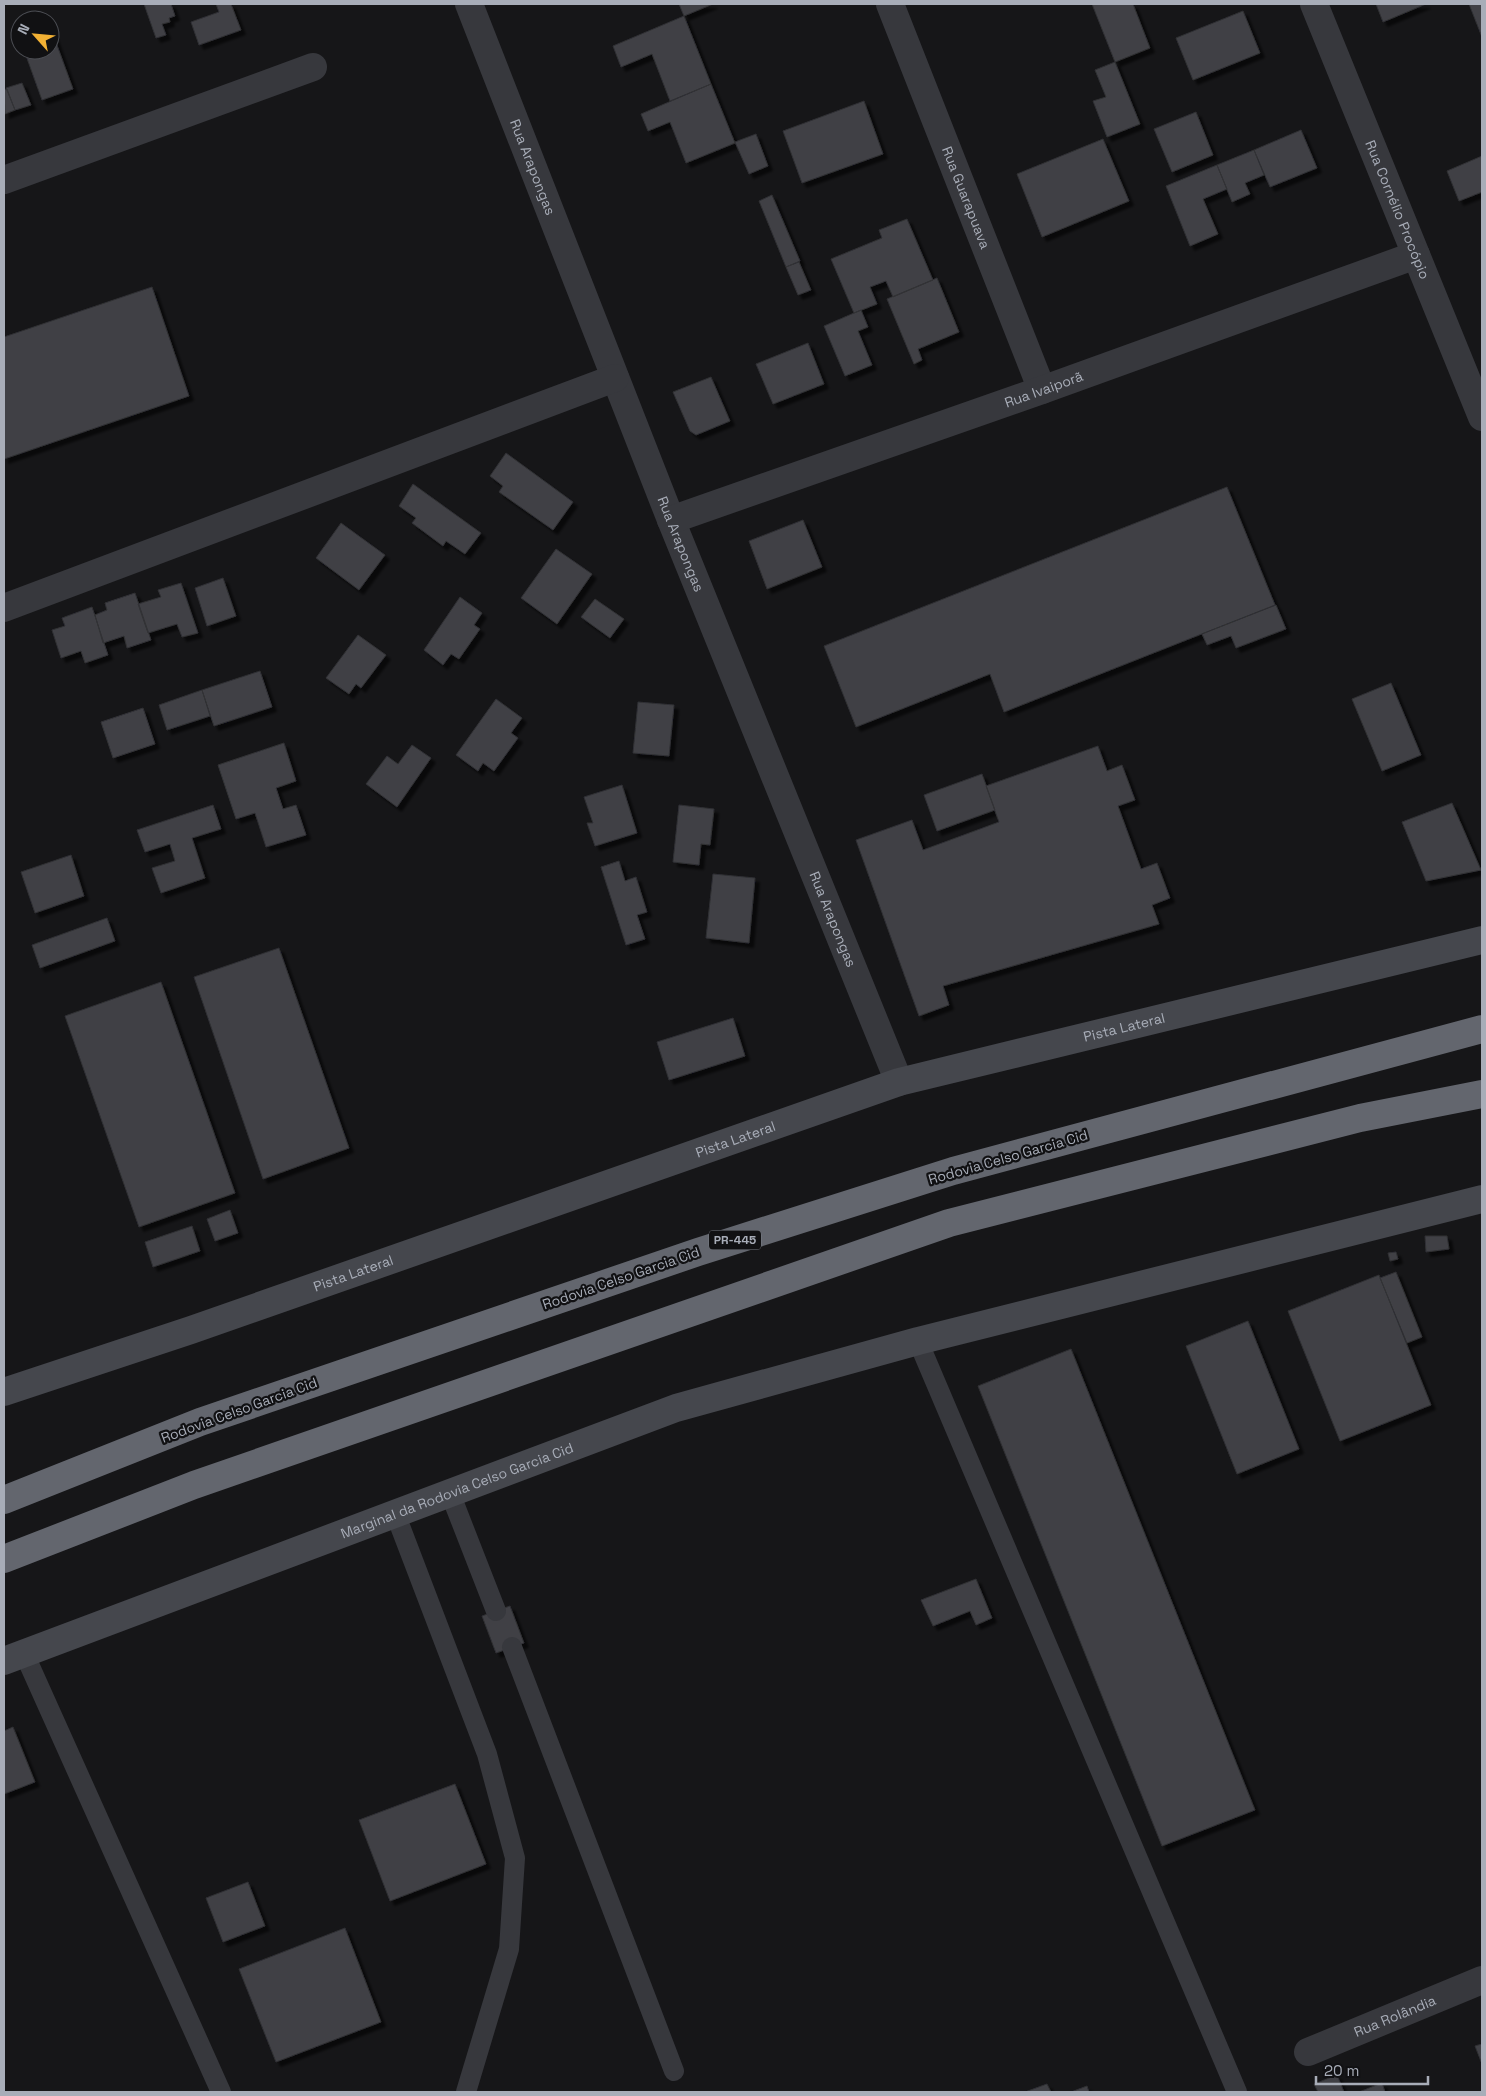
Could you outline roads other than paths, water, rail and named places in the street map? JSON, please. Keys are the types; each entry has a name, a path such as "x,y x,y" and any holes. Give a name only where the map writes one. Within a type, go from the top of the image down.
{"highway":[{"name":"Rodovia Celso Garcia Cid","path":"4,1500 200,1422 698,1252 953,1171 1482,1029"},
{"path":"4,1559 194,1485 949,1223 1360,1118 1482,1094"}],"street":[{"name":"Rua Arapongas","path":"469,4 671,520 899,1082"},
{"name":"Rua Guarapuava","path":"890,4 1042,390"},
{"name":"Rua Cornélio Procópio","path":"1314,4 1482,417"},
{"path":"4,180 314,67"},
{"name":"Rua Ivaiporã","path":"671,520 1416,256"},
{"path":"4,608 615,378"},
{"name":"Pista Lateral","path":"4,1392 201,1326 899,1082 1482,940"},
{"path":"918,1341 1482,1200"},
{"name":"Marginal da Rodovia Celso Garcia Cid","path":"14,1657 676,1408 918,1341"},
{"name":"Rua Rolândia","path":"1308,2052 1482,1980"}],"lane":[{"path":"918,1341 1237,2092"},
{"path":"450,1493 496,1611"},
{"path":"395,1513 487,1754 515,1858 510,1949 466,2092"},
{"path":"512,1648 674,2071"},
{"path":"14,1657 221,2092"}]}
